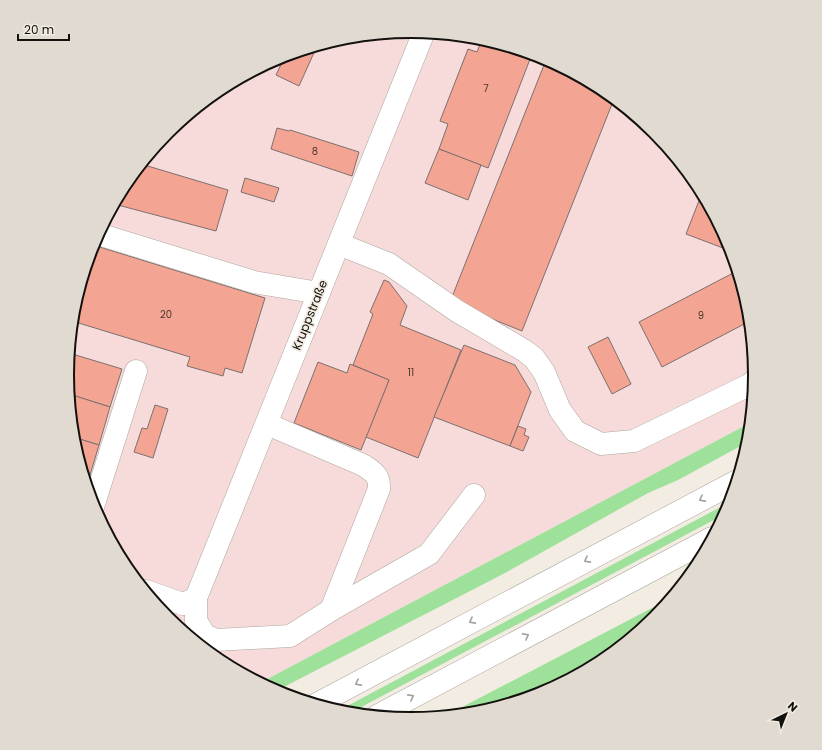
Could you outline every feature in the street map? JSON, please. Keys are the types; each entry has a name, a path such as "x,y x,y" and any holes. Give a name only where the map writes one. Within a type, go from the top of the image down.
{"main road":[{"name":"Kruppstraße","path":"196,598 421,38"},
{"path":"104,236 254,282 319,293"},
{"path":"339,244 389,264 457,311 525,351 534,358 544,372 560,410 575,432 601,444 634,441 748,386"},
{"path":"97,495 136,370"},
{"path":"267,424 363,465 374,472 380,481 379,489 331,610"},
{"path":"323,701 729,484"},
{"path":"156,594 184,604 196,598 196,621 205,635 216,640 290,636 331,610 429,554 474,495"},
{"path":"387,711 704,542"}],"shaded area":[{"path":"411,38 477,44 498,49 540,64 580,83 598,95 633,122 649,137 678,170 691,188 703,207 722,246 737,288 742,309 748,375 744,426 267,679 242,667 224,655 189,628 173,613 144,580 131,562 109,524 85,462 77,419 74,375 80,309 85,288 100,246 119,206 131,188 158,153 173,137 206,108 224,95 243,83 282,64 324,49 345,44"}],"green space":[{"path":"744,426 741,446 678,480 648,493 505,573 284,687 267,679"},
{"path":"721,507 715,519 359,708 347,706"},
{"path":"655,606 616,642 579,667 560,677 498,701 460,708"}],"building":[{"path":"480,45 498,49 530,60 488,168 439,149 448,124 440,121 468,49 477,52"},
{"path":"314,52 299,86 276,75 281,64"},
{"path":"544,66 580,83 612,105 522,331 450,302"},
{"path":"277,128 290,130 359,152 352,176 271,149"},
{"path":"439,149 481,165 468,200 425,183"},
{"path":"147,166 228,190 216,231 119,205"},
{"path":"245,178 279,188 274,202 241,192"},
{"path":"699,201 723,248 686,234"},
{"path":"100,247 265,298 242,373 225,368 223,376 187,366 190,357 78,323 85,288"},
{"path":"732,274 742,309 744,324 662,367 639,322"},
{"path":"384,280 389,282 407,306 400,325 461,350 418,458 366,437 389,380 353,365 373,314 370,312"},
{"path":"608,337 631,384 612,394 588,347"},
{"path":"464,345 515,365 531,392 510,446 434,417"},
{"path":"75,355 122,369 110,407 75,396"},
{"path":"318,362 347,373 350,364 389,380 361,450 294,423"},
{"path":"75,396 110,407 99,445 80,439"},
{"path":"155,405 168,409 153,458 134,452 142,428 147,429"},
{"path":"518,426 526,429 524,435 529,437 523,451 510,446"},
{"path":"80,439 99,445 90,476"}]}
